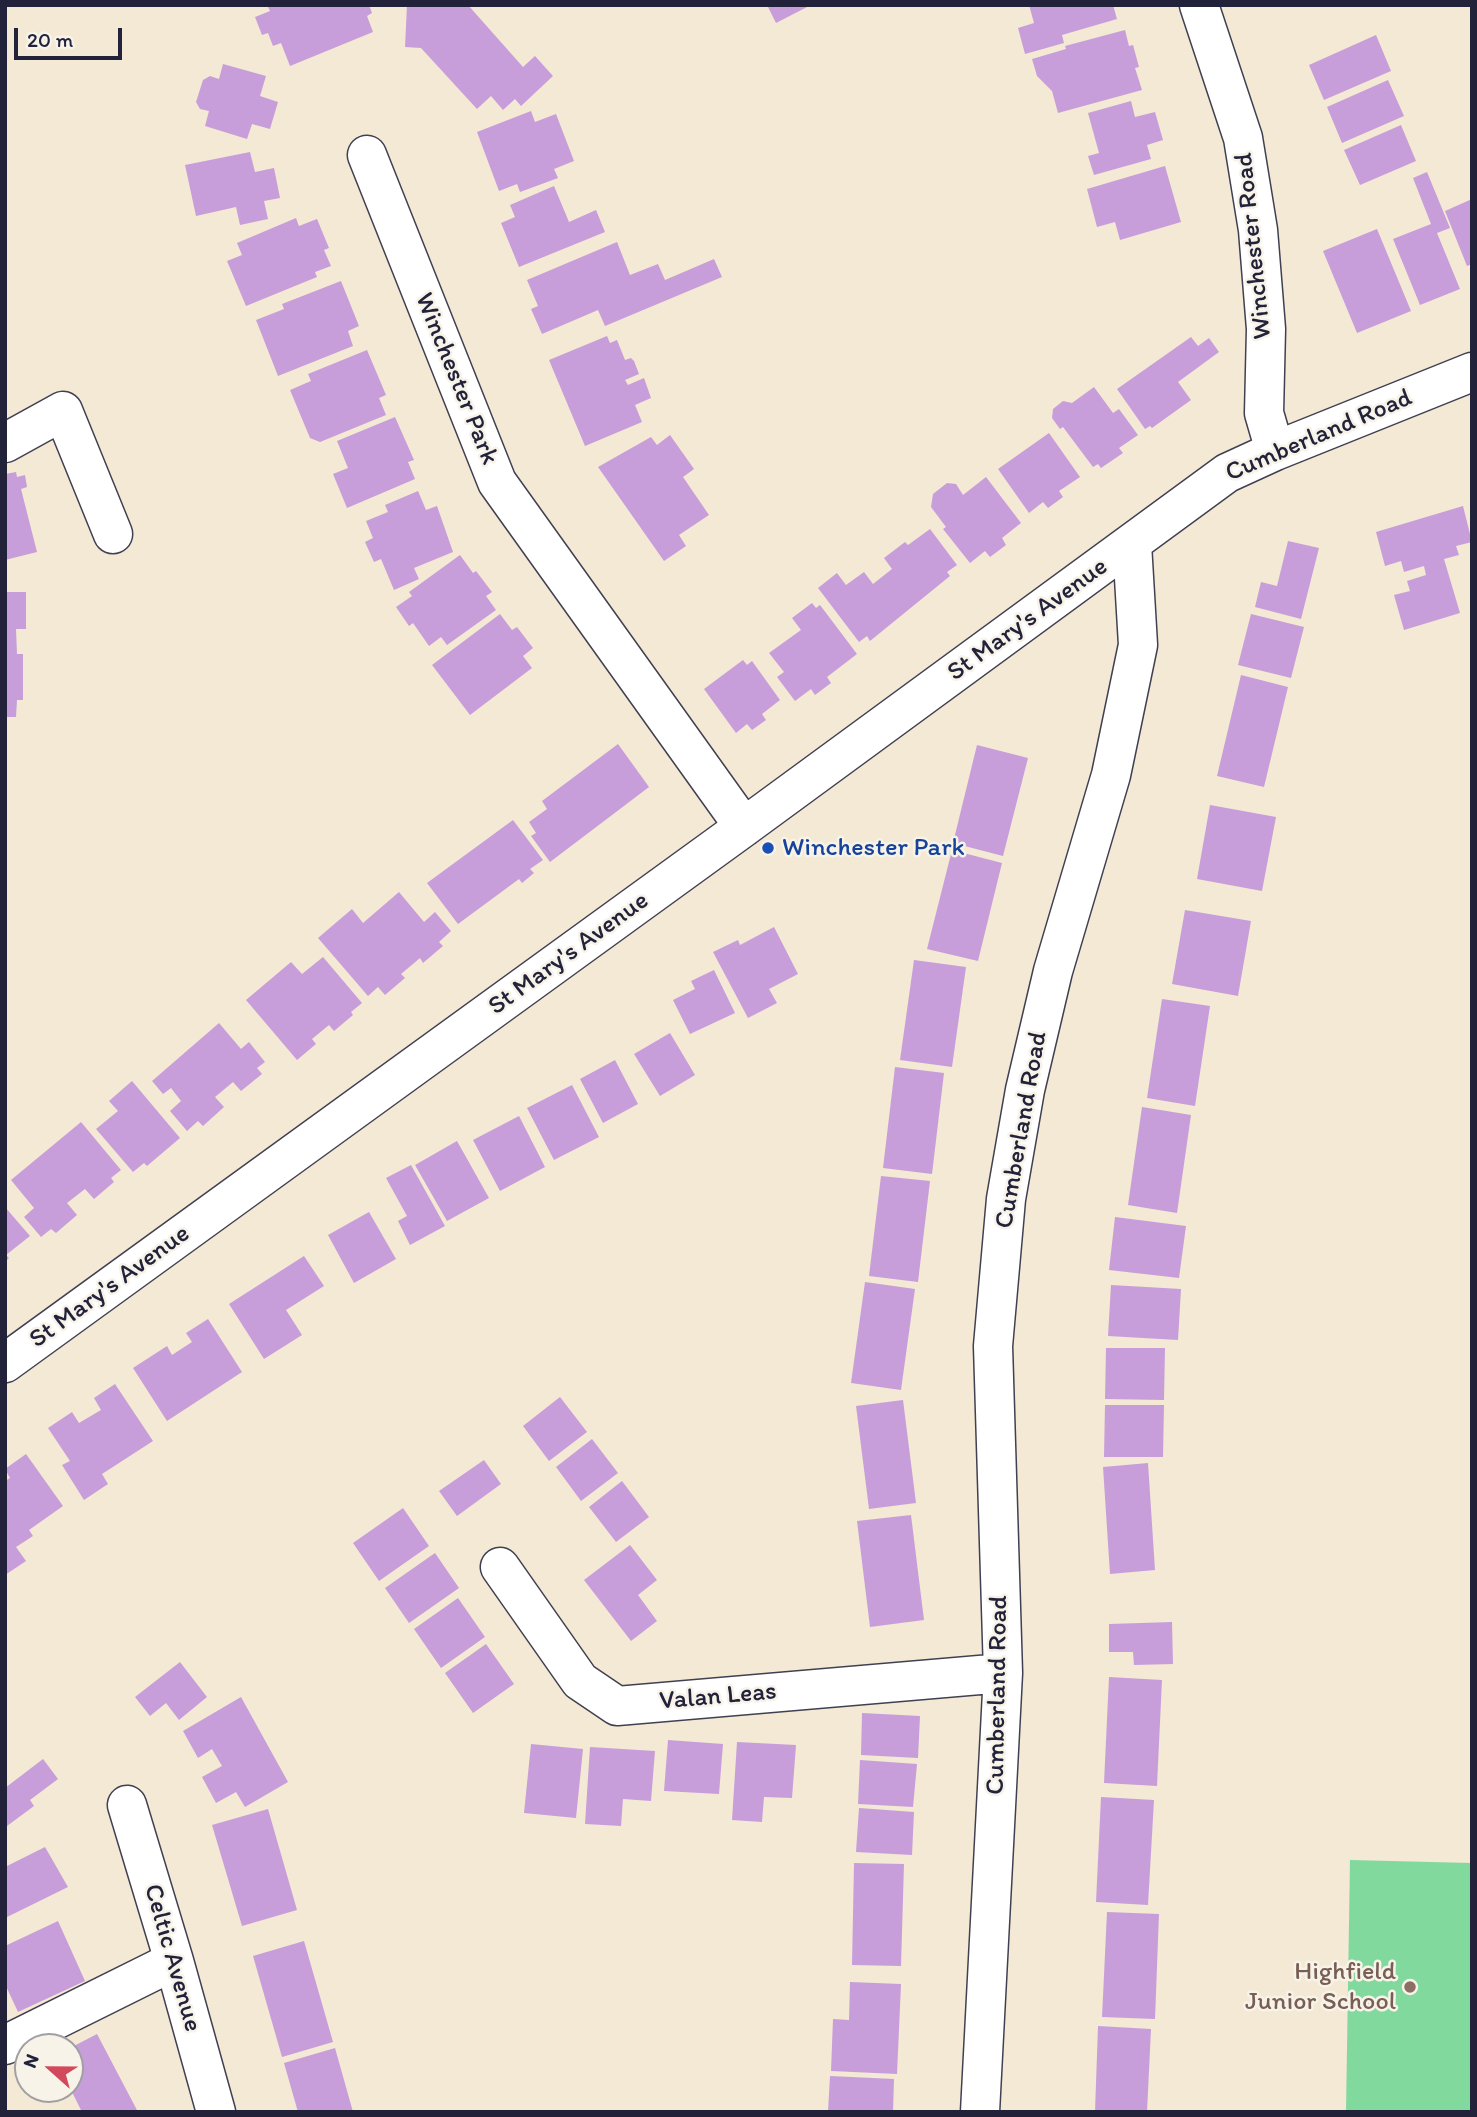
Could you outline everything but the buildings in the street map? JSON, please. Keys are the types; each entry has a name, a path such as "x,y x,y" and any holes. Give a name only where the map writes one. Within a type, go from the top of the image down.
{"street":[{"name":"Winchester Road","path":"1199,5 1242,138 1247,165 1258,230 1266,329 1264,413 1275,450"},
{"name":"Winchester Park","path":"367,155 497,482 744,827"},
{"name":"Cumberland Road","path":"980,2112 1003,1673 993,1346 1006,1199 1025,1090 1053,971 1111,775 1139,645 1132,544 1227,473 1275,450 1472,372"},
{"path":"5,443 63,411 113,534"},
{"name":"St Mary's Avenue","path":"5,1363 1132,544"},
{"name":"Valan Leas","path":"500,1567 580,1681 617,1706 1003,1673"},
{"name":"Celtic Avenue","path":"127,1805 216,2112"},
{"path":"5,2045 174,1961"}],"green space":[{"name":"Highfield Junior School","path":"1350,1860 1472,1863 1472,2112 1346,2112"}],"place":[{"name":"Winchester Park","path":"768,848"},
{"name":"Highfield Junior School","path":"1410,1987"}]}
